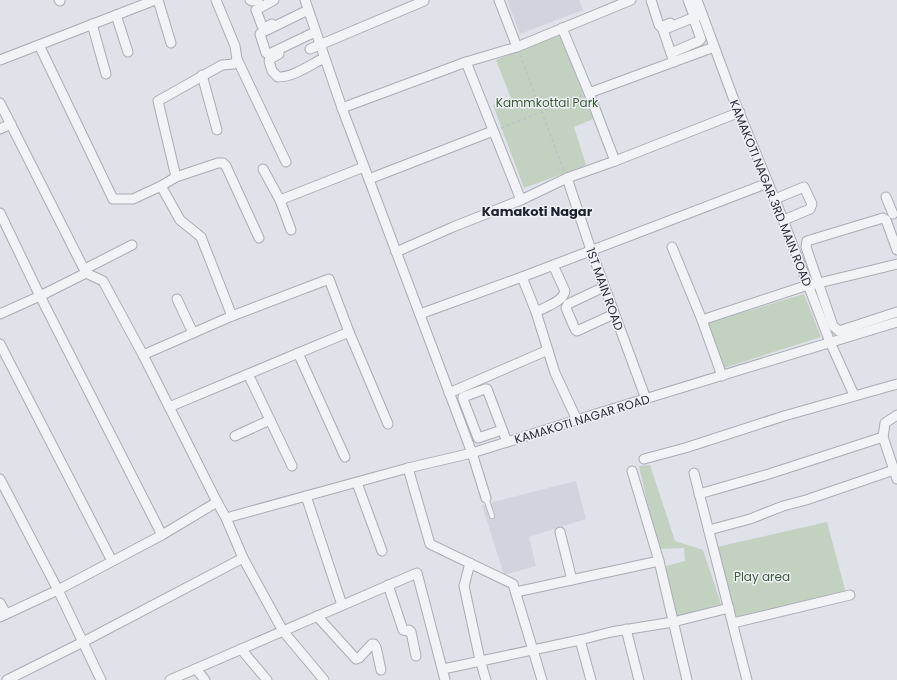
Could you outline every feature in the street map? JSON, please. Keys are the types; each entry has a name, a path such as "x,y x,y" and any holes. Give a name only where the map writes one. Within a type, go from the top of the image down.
{"street":[{"path":"0,60 156,0 171,43"},
{"path":"216,0 235,46 237,59 286,162"},
{"path":"250,0 258,0"},
{"path":"274,0 256,10 264,27 307,5"},
{"path":"307,5 261,32 260,34 266,53 269,54 316,48 424,1 423,0"},
{"path":"499,0 517,47"},
{"path":"342,108 466,62 517,47 631,0"},
{"path":"673,58 701,39 697,14 688,0"},
{"name":"KAMAKOTI NAGAR 3RD MAIN ROAD","path":"697,0 697,14 714,47 784,220 830,342 854,395"},
{"path":"654,1 658,24 661,27 697,14"},
{"path":"307,5 316,48 342,108 369,179 472,453 486,498"},
{"path":"673,58 663,30 697,14"},
{"path":"116,15 128,52"},
{"path":"92,24 106,74"},
{"path":"562,28 589,93 615,162"},
{"path":"39,45 112,199 133,199 176,177 218,163 223,163 226,166 259,238"},
{"path":"589,93 673,58 714,47"},
{"path":"176,177 158,101 222,65 234,64 237,59"},
{"path":"466,62 520,200"},
{"path":"202,75 217,130"},
{"path":"0,103 85,271 103,281 143,355 226,518 243,558 283,631 324,680"},
{"path":"396,252 520,200 567,178 615,162 740,112"},
{"path":"0,129 10,124"},
{"path":"369,179 493,131"},
{"path":"280,200 364,167"},
{"path":"263,169 280,200 291,230"},
{"name":"1ST MAIN ROAD","path":"567,178 604,287 646,399"},
{"path":"420,314 522,277 768,183"},
{"path":"161,186 180,220 201,237 232,316"},
{"path":"775,199 804,187 812,204 810,209 784,220"},
{"path":"886,197 895,214 897,223"},
{"path":"0,213 40,296 162,535"},
{"path":"792,241 876,215"},
{"path":"897,250 886,220 883,218 807,241 806,247 833,326 840,331 897,312"},
{"path":"0,314 40,296 132,245"},
{"path":"672,247 702,320 722,376"},
{"path":"702,320 808,285 897,264"},
{"path":"536,312 561,299 565,294 553,265"},
{"path":"522,277 536,312 555,372 577,420"},
{"path":"143,355 232,316 329,279 349,332 388,424"},
{"path":"604,287 568,304 566,308 575,329 578,331 614,314"},
{"path":"177,300 193,333"},
{"name":"KAMAKOTI NAGAR ROAD","path":"226,518 408,468 472,453 897,322"},
{"path":"169,407 349,332"},
{"path":"0,344 112,561"},
{"path":"449,393 548,350"},
{"path":"298,353 345,457"},
{"path":"248,374 292,466"},
{"path":"644,459 685,448 854,395 897,384"},
{"path":"461,387 465,397 463,399 477,437 479,438 502,430"},
{"path":"465,397 487,389 507,442"},
{"path":"458,416 468,412"},
{"path":"897,415 885,423 883,437 897,480"},
{"path":"235,436 270,420"},
{"path":"463,429 473,425"},
{"path":"699,494 769,474 883,437"},
{"path":"408,468 430,544 514,584 542,680"},
{"path":"708,530 750,519 783,506 806,500 895,470"},
{"path":"632,471 659,561 687,680"},
{"path":"694,473 747,680"},
{"path":"0,479 58,590 101,680"},
{"path":"357,483 382,551"},
{"path":"306,496 342,605"},
{"path":"0,603 3,616 58,590 162,535 217,502"},
{"path":"560,532 572,580"},
{"path":"7,680 243,558"},
{"path":"516,592 659,561"},
{"path":"470,563 464,586 480,660 486,680"},
{"path":"170,680 417,573 445,680"},
{"path":"388,585 403,630 409,630 411,632 416,656"},
{"path":"733,623 850,595"},
{"path":"443,669 611,632 673,622 729,608"},
{"path":"317,616 356,659 359,658 372,644 374,644 381,670"},
{"path":"626,629 639,680"},
{"path":"580,640 591,680"},
{"path":"241,649 267,680"},
{"path":"196,669 205,680"}],"lane":[{"path":"486,498 492,516"}],"path":[{"path":"517,47 567,178"},
{"path":"493,131 589,93"}],"shaded area":[{"path":"507,0 579,0 583,10 520,34"},
{"path":"576,481 586,519 529,537 536,566 504,575 482,505"}],"green space":[{"name":"Kammkottai Park","path":"560,35 593,119 574,127 586,165 524,188 493,105 511,98 496,60"},
{"path":"804,294 821,337 724,368 707,323"},
{"path":"650,465 675,541 703,550 721,604 676,617 663,567 685,561 684,548 658,549 639,466"},
{"name":"Play area","path":"827,522 846,593 733,623 717,547"}],"district":[{"name":"Kamakoti Nagar","path":"537,211"}]}
